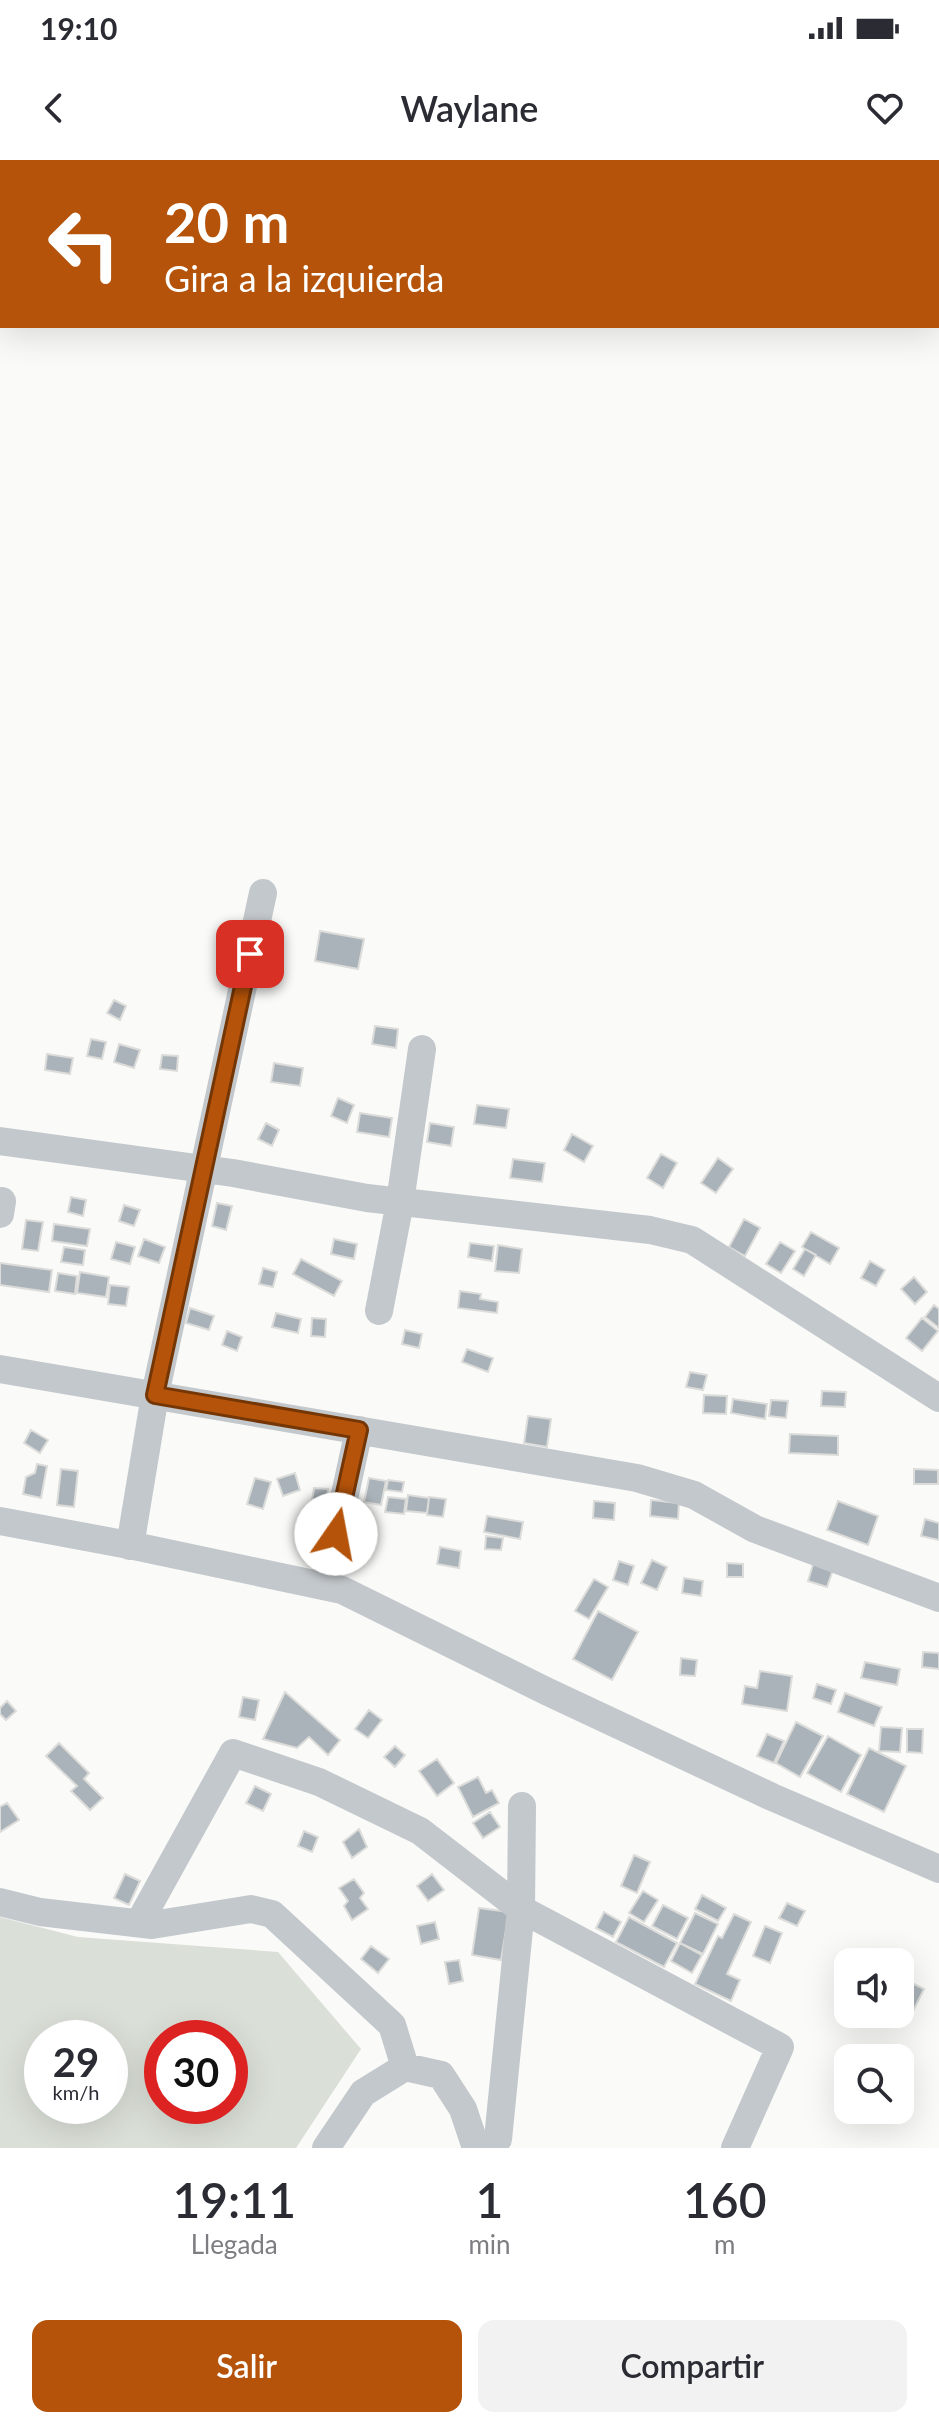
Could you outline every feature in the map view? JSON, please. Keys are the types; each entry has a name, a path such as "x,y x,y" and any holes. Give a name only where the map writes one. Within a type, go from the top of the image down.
{"street":[{"path":"130,1546 155,1395 263,893"},
{"path":"379,1311 400,1202 422,1049"},
{"path":"0,1141 205,1169 400,1202 650,1230 692,1240 939,1398"},
{"path":"0,1369 637,1478 694,1495 755,1529 939,1598"},
{"path":"325,1586 359,1430"},
{"path":"0,1521 342,1590 546,1691 772,1797 939,1869"},
{"path":"139,1923 233,1753 319,1782 420,1831 521,1909 780,2047 735,2148"},
{"path":"489,2140 521,1909 522,1806"},
{"path":"0,1902 40,1912 152,1925 251,1909 272,1914 392,2025 405,2067"},
{"path":"326,2148 363,2093 405,2067 441,2075 463,2109 489,2140"}],"shaded area":[{"path":"0,1917 78,1937 278,1952 361,2049 296,2148 0,2148"}],"building":[{"path":"320,931 364,939 358,969 315,961"},
{"path":"114,1000 126,1006 120,1020 107,1013"},
{"path":"375,1026 398,1029 396,1048 372,1044"},
{"path":"91,1039 106,1042 102,1059 87,1056"},
{"path":"119,1044 140,1050 134,1068 114,1062"},
{"path":"47,1054 73,1058 70,1074 45,1070"},
{"path":"162,1055 178,1056 177,1071 160,1069"},
{"path":"274,1063 303,1068 300,1086 271,1082"},
{"path":"338,1098 354,1105 347,1123 331,1116"},
{"path":"477,1105 509,1109 506,1128 474,1124"},
{"path":"360,1113 392,1118 389,1137 357,1132"},
{"path":"266,1123 279,1130 272,1146 258,1139"},
{"path":"430,1123 454,1127 451,1146 427,1142"},
{"path":"572,1134 593,1146 584,1162 564,1150"},
{"path":"661,1154 677,1163 663,1188 647,1178"},
{"path":"718,1158 733,1169 716,1193 701,1183"},
{"path":"513,1159 545,1163 542,1182 510,1178"},
{"path":"71,1197 86,1200 83,1216 68,1212"},
{"path":"217,1203 232,1206 226,1230 212,1226"},
{"path":"124,1205 140,1210 134,1226 119,1221"},
{"path":"744,1219 760,1228 745,1256 729,1247"},
{"path":"26,1220 43,1222 38,1251 22,1249"},
{"path":"54,1224 90,1229 87,1246 52,1241"},
{"path":"811,1232 839,1248 830,1264 802,1247"},
{"path":"144,1239 165,1247 159,1263 138,1256"},
{"path":"334,1239 357,1244 354,1259 331,1254"},
{"path":"116,1242 135,1247 130,1264 111,1259"},
{"path":"780,1242 795,1251 781,1273 766,1264"},
{"path":"470,1243 494,1246 492,1261 468,1257"},
{"path":"498,1245 522,1249 519,1273 495,1271"},
{"path":"64,1247 85,1250 83,1265 61,1262"},
{"path":"805,1249 816,1255 804,1276 793,1269"},
{"path":"301,1259 342,1281 334,1296 293,1274"},
{"path":"870,1261 885,1270 876,1286 861,1278"},
{"path":"0,1263 52,1270 49,1292 0,1285"},
{"path":"263,1268 277,1272 273,1287 259,1284"},
{"path":"80,1272 109,1277 106,1297 77,1293"},
{"path":"58,1273 77,1276 75,1294 55,1291"},
{"path":"914,1277 927,1292 915,1304 901,1289"},
{"path":"110,1285 129,1287 126,1306 108,1304"},
{"path":"460,1291 481,1294 480,1299 498,1302 497,1313 458,1308"},
{"path":"934,1305 939,1309 939,1328 925,1317"},
{"path":"190,1308 214,1316 209,1330 186,1323"},
{"path":"276,1313 301,1319 298,1333 272,1327"},
{"path":"312,1318 326,1319 325,1337 311,1336"},
{"path":"922,1318 938,1331 922,1351 906,1338"},
{"path":"405,1330 422,1334 419,1348 402,1344"},
{"path":"227,1331 242,1337 237,1351 222,1345"},
{"path":"467,1349 493,1358 488,1372 462,1362"},
{"path":"690,1372 707,1375 703,1390 686,1387"},
{"path":"822,1391 846,1392 845,1407 821,1406"},
{"path":"704,1395 727,1396 726,1414 703,1413"},
{"path":"733,1399 767,1404 765,1419 731,1413"},
{"path":"771,1400 788,1401 786,1418 769,1416"},
{"path":"528,1416 551,1419 547,1447 524,1443"},
{"path":"31,1430 48,1440 40,1453 24,1443"},
{"path":"790,1434 838,1436 838,1455 789,1453"},
{"path":"37,1464 47,1466 41,1498 23,1494 26,1477 35,1473"},
{"path":"61,1469 78,1471 74,1507 57,1505"},
{"path":"914,1469 938,1470 938,1484 914,1484"},
{"path":"295,1473 300,1490 283,1496 277,1479"},
{"path":"255,1478 271,1482 263,1509 247,1504"},
{"path":"369,1478 386,1481 381,1505 364,1502"},
{"path":"388,1480 404,1482 402,1492 386,1490"},
{"path":"314,1488 328,1489 325,1508 311,1506"},
{"path":"408,1495 429,1498 427,1513 406,1511"},
{"path":"388,1497 406,1499 404,1514 385,1512"},
{"path":"429,1497 446,1499 443,1517 427,1515"},
{"path":"651,1500 679,1503 678,1519 650,1516"},
{"path":"594,1501 615,1503 614,1520 593,1518"},
{"path":"838,1501 878,1516 868,1545 827,1530"},
{"path":"487,1516 523,1522 520,1539 484,1532"},
{"path":"925,1519 939,1523 939,1540 921,1536"},
{"path":"486,1536 503,1538 501,1550 485,1549"},
{"path":"440,1547 461,1551 459,1568 437,1564"},
{"path":"652,1560 667,1567 657,1590 641,1583"},
{"path":"619,1561 634,1566 628,1585 613,1580"},
{"path":"814,1561 834,1567 827,1587 808,1581"},
{"path":"727,1563 743,1564 743,1577 727,1577"},
{"path":"684,1578 703,1581 701,1596 682,1593"},
{"path":"594,1579 608,1587 589,1619 575,1611"},
{"path":"598,1611 638,1632 612,1680 573,1659"},
{"path":"923,1652 939,1653 939,1669 922,1667"},
{"path":"681,1658 697,1660 695,1676 680,1675"},
{"path":"865,1662 900,1669 897,1685 861,1678"},
{"path":"760,1671 792,1676 787,1711 742,1704 745,1686 757,1688"},
{"path":"817,1684 836,1690 831,1704 813,1698"},
{"path":"285,1692 340,1740 328,1755 309,1737 297,1748 263,1739"},
{"path":"845,1693 882,1707 874,1726 838,1712"},
{"path":"243,1697 259,1700 255,1720 239,1717"},
{"path":"7,1701 16,1711 6,1720 0,1714 0,1708"},
{"path":"369,1710 382,1720 368,1738 355,1729"},
{"path":"796,1722 823,1736 800,1777 776,1763"},
{"path":"881,1727 902,1728 900,1752 879,1751"},
{"path":"907,1729 923,1729 922,1753 907,1752"},
{"path":"767,1734 784,1741 774,1763 757,1756"},
{"path":"828,1736 861,1755 841,1792 807,1773"},
{"path":"59,1743 89,1773 84,1779 103,1798 90,1810 71,1791 77,1786 46,1756"},
{"path":"395,1746 405,1755 395,1767 384,1757"},
{"path":"869,1748 906,1766 884,1812 847,1794"},
{"path":"437,1759 454,1783 437,1796 419,1771"},
{"path":"478,1777 486,1793 492,1790 499,1803 473,1817 458,1787"},
{"path":"255,1786 271,1794 263,1811 246,1803"},
{"path":"7,1803 19,1820 0,1832 0,1807"},
{"path":"490,1812 500,1827 483,1838 473,1823"},
{"path":"359,1829 367,1847 352,1858 343,1842"},
{"path":"304,1831 318,1837 312,1852 298,1846"},
{"path":"634,1855 650,1862 637,1893 621,1886"},
{"path":"125,1874 140,1881 129,1905 114,1898"},
{"path":"432,1874 444,1890 428,1901 417,1886"},
{"path":"354,1879 364,1893 360,1898 368,1909 352,1920 344,1906 348,1901 339,1888"},
{"path":"643,1891 658,1900 644,1922 629,1913"},
{"path":"702,1895 726,1908 718,1921 695,1909"},
{"path":"787,1903 805,1911 797,1926 779,1918"},
{"path":"663,1905 688,1918 677,1939 652,1926"},
{"path":"479,1908 509,1912 501,1960 472,1955"},
{"path":"604,1912 621,1922 613,1937 596,1928"},
{"path":"695,1913 718,1924 703,1954 680,1943"},
{"path":"734,1914 751,1922 727,1974 740,1980 731,2001 695,1984 718,1936 722,1938"},
{"path":"629,1917 677,1943 664,1967 616,1942"},
{"path":"435,1922 439,1939 421,1944 417,1926"},
{"path":"765,1926 782,1933 770,1963 753,1956"},
{"path":"680,1943 702,1955 692,1973 671,1961"},
{"path":"371,1946 389,1959 378,1973 361,1959"},
{"path":"459,1960 463,1981 449,1984 445,1962"},
{"path":"914,1984 924,1989 914,2009"}],"route":[{"path":"250,954 155,1395 359,1430 336,1534"}]}
